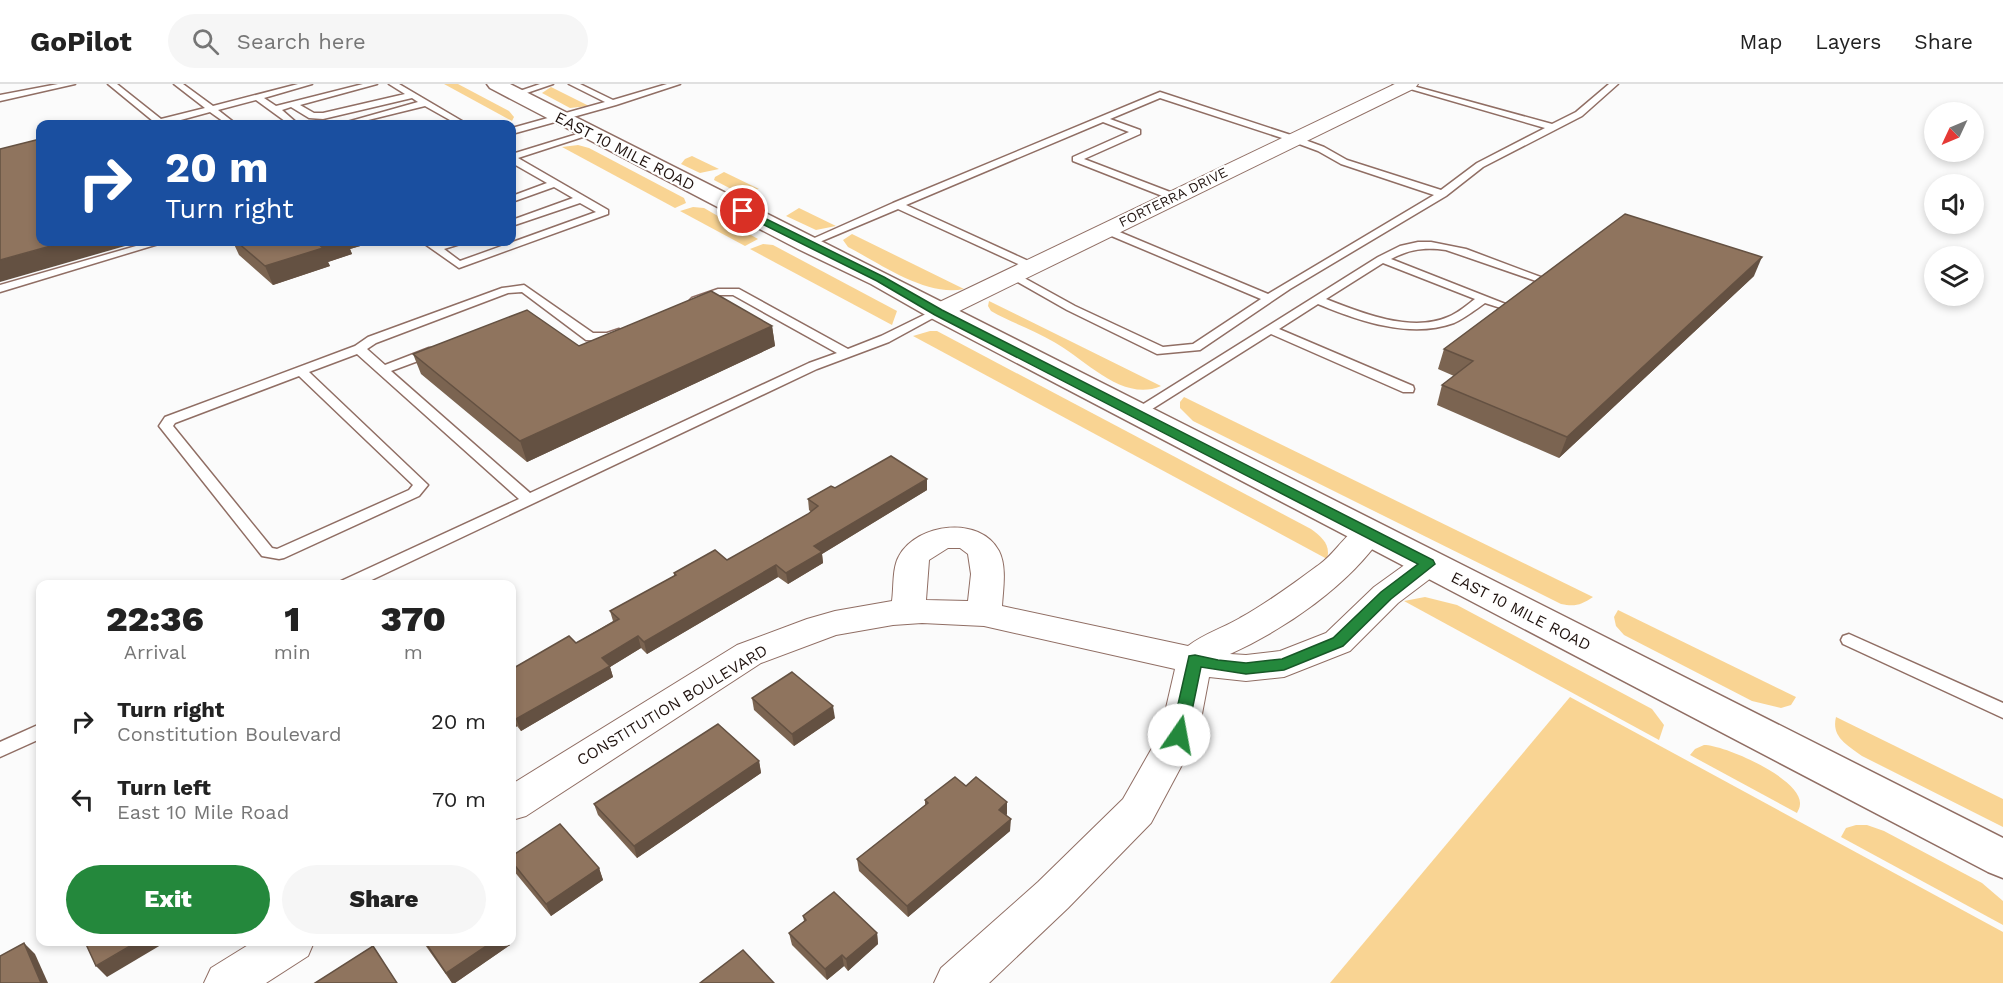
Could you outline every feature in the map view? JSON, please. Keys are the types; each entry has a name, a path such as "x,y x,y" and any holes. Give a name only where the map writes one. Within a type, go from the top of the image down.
{"main road":[{"name":"EAST 10 MILE ROAD","path":"505,89 806,244 880,279 938,312 2003,859"}],"street":[{"name":"FORTERRA DRIVE","path":"938,312 1403,85"},
{"path":"957,983 1053,895 1137,810 1179,735 1195,660 1208,649 1235,637 1281,610 1338,568 1368,533"},
{"path":"908,610 913,559 916,552 931,542 960,538 977,544 986,555 984,614"},
{"name":"CONSTITUTION BOULEVARD","path":"516,801 749,654 784,638 857,616 908,610 946,610 984,614 1218,666 1246,668 1284,664 1338,642 1386,595 1428,564"},
{"path":"227,983 286,946"}],"lane":[{"path":"0,98 71,84"},
{"path":"112,84 153,120"},
{"path":"178,84 227,120"},
{"path":"174,120 308,84"},
{"path":"275,110 373,84"},
{"path":"393,84 411,97 456,120"},
{"path":"505,89 549,84"},
{"path":"573,84 613,103"},
{"path":"516,130 676,84"},
{"path":"1013,276 1071,308 1161,351 1196,347 1269,298 1442,194 1480,165 1579,114 1614,84"},
{"path":"1403,85 1551,127"},
{"path":"806,244 1160,95 1294,139 1321,149 1344,162 1442,194"},
{"path":"257,97 289,120"},
{"path":"293,105 312,116 323,117 400,97 411,97"},
{"path":"318,120 411,97"},
{"path":"359,120 425,103"},
{"path":"1102,119 1137,132 1076,159 1174,197"},
{"path":"516,157 590,133"},
{"path":"516,162 525,171 555,184 604,212 516,244"},
{"path":"516,198 555,184"},
{"path":"516,222 581,199"},
{"path":"897,205 1031,266"},
{"path":"1106,230 1269,298"},
{"path":"1136,413 1383,259 1416,245 1439,246 1540,279"},
{"path":"0,289 146,246"},
{"path":"433,246 459,265 511,246"},
{"path":"1383,259 1507,308"},
{"path":"301,371 421,485 414,494 279,554 267,552 166,426 170,420 359,349 372,339 506,290 524,288 543,309 590,336 608,337 630,328"},
{"path":"685,305 718,292 735,291 846,353"},
{"path":"1317,299 1347,312 1375,320 1415,326 1450,320 1484,298"},
{"path":"358,580 813,366 885,339 938,312"},
{"path":"1270,329 1408,389"},
{"path":"383,370 449,345"},
{"path":"359,349 529,500"},
{"path":"1849,640 2003,711"},
{"path":"0,750 36,733"}],"shaded area":[{"path":"444,84 458,84 509,111 514,117 510,120"},
{"path":"551,87 589,106 570,108 542,93"},
{"path":"578,145 589,148 684,198 686,203 675,208 562,147"},
{"path":"692,156 719,169 700,173 681,164"},
{"path":"724,172 759,189 737,192 714,180"},
{"path":"693,207 704,208 758,239 745,246 680,211"},
{"path":"799,208 836,226 816,230 786,216"},
{"path":"852,234 964,289 934,288 919,284 889,270 848,247 843,240"},
{"path":"763,244 773,245 897,311 892,325 750,249"},
{"path":"989,301 1161,386 1147,390 1133,389 1119,384 1054,342 991,311 988,306"},
{"path":"937,331 1311,529 1327,545 1327,559 913,336"},
{"path":"1184,397 1593,597 1578,605 1561,604 1193,421 1180,408 1180,402"},
{"path":"1425,597 1457,605 1652,709 1664,725 1659,740 1404,601"},
{"path":"1618,610 1796,697 1791,705 1781,708 1752,701 1624,635 1616,626 1614,617"},
{"path":"1570,697 2003,932 2003,983 1330,983"},
{"path":"1836,717 2003,799 2003,827 1862,756 1841,740 1836,730"},
{"path":"1704,745 1744,757 1776,774 1797,794 1800,804 1797,813 1690,755 1695,749"},
{"path":"1867,825 1884,831 1982,883 2003,901 2003,925 1841,837 1846,828"}],"building":[{"path":"36,140 36,246 51,246 0,260 0,149"},
{"path":"1625,214 1762,257 1567,437 1442,385 1473,361 1444,349"},
{"path":"242,246 320,246 323,248 265,266"},
{"path":"711,291 772,326 520,441 413,354 527,310 579,346"},
{"path":"891,456 927,479 814,546 822,552 786,573 776,565 644,642 638,636 602,658 610,666 516,719 516,667 569,636 576,643 619,619 610,611 676,575 674,573 715,550 727,560 808,514 818,506 808,499 831,486 835,488"},
{"path":"792,672 833,706 792,734 752,698"},
{"path":"718,724 759,761 634,846 594,804"},
{"path":"955,777 966,786 976,777 1007,802 999,810 1011,819 907,906 857,859 928,803 925,800"},
{"path":"560,824 599,868 546,904 516,867 516,853"},
{"path":"834,892 877,933 846,959 842,955 825,969 789,933 806,920 803,916"},
{"path":"24,943 41,983 0,983 0,956"},
{"path":"87,946 130,946 96,966"},
{"path":"373,946 397,983 315,983"},
{"path":"428,946 486,946 446,973"},
{"path":"743,950 774,983 700,983"}],"route":[{"path":"743,211 880,279 938,312 1428,564 1386,595 1338,642 1284,664 1246,668 1218,666 1195,660 1179,735"}]}
